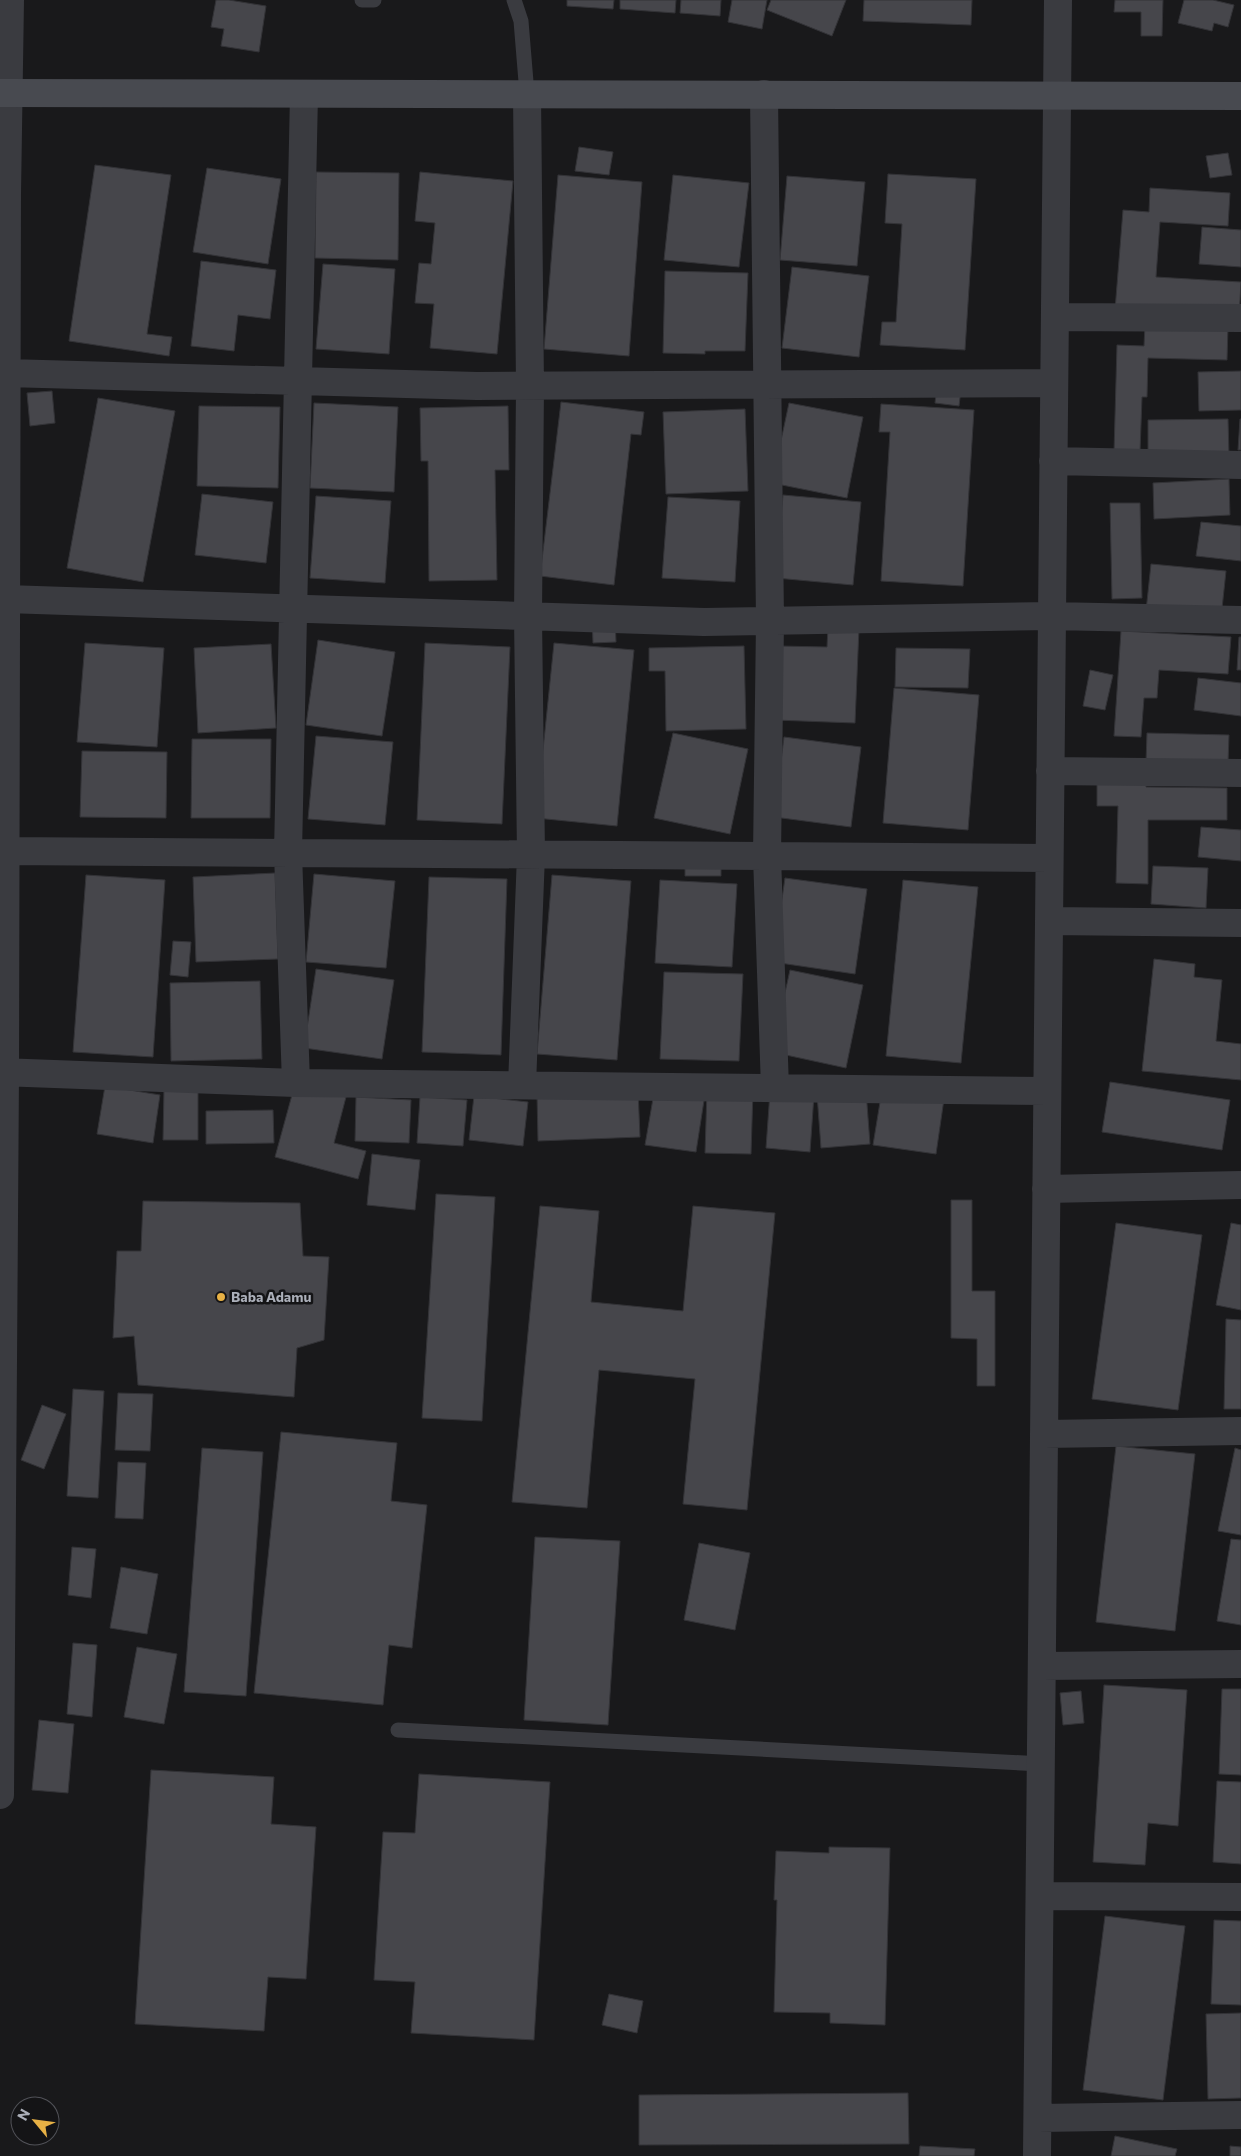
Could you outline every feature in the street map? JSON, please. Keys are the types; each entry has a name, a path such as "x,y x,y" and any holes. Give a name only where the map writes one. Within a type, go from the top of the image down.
{"street":[{"path":"0,1794 2,902 5,851 2,767 6,599 7,373 4,93 10,0"},
{"path":"1037,2156 1058,0"},
{"path":"4,93 1057,94 1241,96"},
{"path":"296,1083 288,853 304,94"},
{"path":"522,1086 531,855 528,616 530,386 527,94"},
{"path":"764,94 770,622 767,856 775,1088"},
{"path":"1055,316 1241,318"},
{"path":"7,373 530,386 1054,383"},
{"path":"1053,461 1241,464"},
{"path":"6,599 704,622 1052,616 1241,620"},
{"path":"1050,771 1241,773"},
{"path":"5,851 1050,858"},
{"path":"1049,921 1241,923"},
{"path":"3,1072 296,1083 1047,1091"},
{"path":"1046,1189 1241,1185"},
{"path":"1044,1434 1241,1432"},
{"path":"1042,1666 1241,1664"},
{"path":"1040,1896 1241,1897"},
{"path":"1038,2118 1241,2115"}],"lane":[{"path":"362,0 374,0"},
{"path":"514,0 521,21 527,94"},
{"path":"398,1730 1042,1764"}],"building":[{"path":"216,0 229,0 266,6 259,52 221,46 224,29 211,27"},
{"path":"567,0 614,0 613,9 567,6"},
{"path":"620,0 676,0 675,13 620,9"},
{"path":"681,0 721,0 720,16 680,13"},
{"path":"732,0 767,0 762,29 728,22"},
{"path":"771,0 846,0 832,36 767,10"},
{"path":"864,0 972,0 971,25 863,21"},
{"path":"1115,0 1163,0 1162,36 1141,36 1141,12 1114,12"},
{"path":"1184,0 1213,0 1234,5 1228,27 1214,23 1212,31 1178,23"},
{"path":"579,147 613,152 609,175 575,171"},
{"path":"1228,153 1232,175 1210,178 1206,156"},
{"path":"95,165 171,175 147,334 172,337 169,356 69,341"},
{"path":"207,168 281,179 268,264 193,252"},
{"path":"316,172 399,173 398,260 315,258"},
{"path":"420,172 513,181 497,354 430,348 434,304 415,303 419,263 431,264 435,223 415,221"},
{"path":"888,174 976,179 965,350 880,345 882,322 896,322 902,224 885,223"},
{"path":"558,175 642,182 629,356 544,349"},
{"path":"673,175 749,183 739,267 664,260"},
{"path":"787,176 865,182 857,266 780,260"},
{"path":"1150,188 1230,193 1228,226 1160,222 1156,277 1241,282 1239,318 1115,310 1123,210 1149,212"},
{"path":"1202,227 1241,230 1241,267 1199,264"},
{"path":"201,261 276,270 270,319 238,315 234,351 191,346"},
{"path":"323,264 395,269 389,354 316,349"},
{"path":"792,267 869,276 859,357 782,348"},
{"path":"665,271 748,273 745,351 705,351 705,354 663,353"},
{"path":"1145,324 1228,326 1227,360 1148,358 1147,397 1142,397 1140,452 1114,452 1117,345 1144,346"},
{"path":"1241,371 1241,410 1199,411 1198,372"},
{"path":"937,386 961,389 959,406 935,403"},
{"path":"52,391 55,423 30,426 27,393"},
{"path":"98,398 175,411 143,582 67,568"},
{"path":"561,402 644,412 641,435 631,434 614,585 540,576"},
{"path":"314,403 398,407 394,492 310,488"},
{"path":"789,403 863,417 847,498 772,483"},
{"path":"881,404 974,410 963,586 881,581 890,432 879,432"},
{"path":"199,406 280,407 278,488 197,486"},
{"path":"508,406 509,470 495,470 497,580 429,581 428,461 421,461 420,408"},
{"path":"745,409 748,491 666,494 663,412"},
{"path":"1228,419 1229,455 1148,456 1148,420"},
{"path":"1240,419 1241,450 1238,450"},
{"path":"1229,479 1230,515 1154,519 1153,483"},
{"path":"202,494 273,502 266,563 195,555"},
{"path":"783,495 861,502 853,585 776,578"},
{"path":"316,496 391,501 385,583 310,578"},
{"path":"668,497 740,501 735,582 662,578"},
{"path":"1110,503 1140,503 1142,598 1112,599"},
{"path":"1201,522 1241,526 1241,561 1196,556"},
{"path":"1151,564 1226,571 1221,618 1146,611"},
{"path":"615,616 616,642 593,643 592,617"},
{"path":"828,627 859,628 855,723 775,720 779,646 827,647"},
{"path":"1121,631 1231,637 1228,674 1159,670 1157,698 1144,698 1141,737 1114,736"},
{"path":"1239,637 1241,637 1241,670 1237,670"},
{"path":"318,640 395,652 382,736 306,725"},
{"path":"85,643 164,648 157,747 77,742"},
{"path":"425,643 510,647 502,824 417,820"},
{"path":"554,643 634,650 617,826 536,818"},
{"path":"271,644 276,728 198,733 194,648"},
{"path":"744,646 746,729 666,731 665,671 649,671 649,648"},
{"path":"896,648 970,649 968,688 895,687"},
{"path":"1090,670 1113,675 1105,710 1083,706"},
{"path":"1198,678 1241,683 1241,716 1194,710"},
{"path":"894,688 979,695 968,830 883,823"},
{"path":"673,733 748,749 730,834 654,818"},
{"path":"1147,733 1229,735 1228,763 1146,762"},
{"path":"316,736 393,742 385,825 308,819"},
{"path":"784,737 861,747 851,827 774,817"},
{"path":"192,739 271,739 270,818 191,818"},
{"path":"82,751 167,752 166,818 80,817"},
{"path":"1097,782 1146,782 1146,787 1227,788 1227,820 1148,820 1148,884 1116,883 1118,806 1097,806"},
{"path":"1201,827 1241,830 1241,861 1198,857"},
{"path":"685,852 721,853 721,876 685,876"},
{"path":"1153,866 1208,868 1206,908 1151,904"},
{"path":"275,873 278,959 196,962 193,877"},
{"path":"314,874 395,881 386,968 306,962"},
{"path":"86,875 165,880 153,1057 73,1052"},
{"path":"552,875 631,881 617,1060 537,1054"},
{"path":"429,877 507,879 501,1055 422,1052"},
{"path":"785,878 867,889 855,974 773,962"},
{"path":"660,880 737,884 732,967 655,963"},
{"path":"903,880 978,887 961,1063 886,1056"},
{"path":"173,941 191,942 188,977 170,975"},
{"path":"1154,959 1195,964 1194,977 1222,980 1216,1041 1241,1044 1241,1080 1142,1071"},
{"path":"316,969 394,980 382,1059 304,1048"},
{"path":"790,970 863,985 846,1068 772,1052"},
{"path":"664,972 743,974 739,1061 660,1059"},
{"path":"260,981 262,1059 171,1061 170,983"},
{"path":"1110,1082 1230,1100 1222,1150 1102,1132"},
{"path":"295,1084 346,1097 334,1143 366,1151 358,1179 275,1157"},
{"path":"105,1086 160,1095 153,1143 97,1134"},
{"path":"655,1087 705,1094 696,1152 645,1145"},
{"path":"164,1088 198,1088 198,1140 163,1140"},
{"path":"638,1090 640,1137 538,1141 537,1094"},
{"path":"707,1090 753,1090 751,1154 705,1153"},
{"path":"882,1090 944,1099 936,1154 873,1145"},
{"path":"866,1091 870,1144 821,1148 817,1094"},
{"path":"770,1092 814,1095 810,1152 766,1148"},
{"path":"474,1096 528,1102 523,1146 469,1140"},
{"path":"356,1097 411,1100 409,1143 355,1141"},
{"path":"420,1097 467,1100 463,1146 417,1143"},
{"path":"273,1110 274,1143 206,1144 206,1111"},
{"path":"372,1154 420,1160 415,1210 367,1205"},
{"path":"436,1194 495,1197 482,1421 422,1418"},
{"path":"951,1200 972,1200 972,1291 995,1291 995,1386 977,1386 977,1339 951,1338"},
{"name":"Baba Adamu","path":"143,1201 300,1203 303,1256 329,1257 324,1340 297,1348 294,1397 138,1385 134,1336 113,1338 117,1251 141,1251"},
{"path":"540,1206 599,1211 591,1302 683,1311 693,1206 775,1213 747,1510 683,1504 695,1379 599,1370 587,1508 512,1502"},
{"path":"1116,1223 1202,1235 1178,1410 1092,1399"},
{"path":"1231,1223 1241,1225 1241,1310 1216,1305"},
{"path":"1226,1319 1241,1320 1241,1409 1224,1409"},
{"path":"73,1389 104,1391 98,1498 67,1496"},
{"path":"118,1393 153,1394 150,1451 115,1450"},
{"path":"42,1405 66,1414 44,1469 21,1460"},
{"path":"281,1432 397,1443 391,1501 427,1505 412,1648 389,1645 383,1705 254,1693"},
{"path":"1116,1446 1195,1454 1175,1631 1096,1622"},
{"path":"202,1448 263,1452 246,1696 184,1692"},
{"path":"1235,1448 1241,1450 1241,1535 1218,1531"},
{"path":"118,1462 146,1463 143,1519 115,1518"},
{"path":"535,1537 620,1541 608,1725 524,1720"},
{"path":"1231,1539 1241,1540 1241,1625 1217,1621"},
{"path":"699,1543 750,1553 735,1630 684,1620"},
{"path":"72,1547 96,1549 91,1598 68,1595"},
{"path":"121,1567 158,1574 147,1634 110,1628"},
{"path":"73,1643 97,1645 92,1717 67,1714"},
{"path":"137,1647 177,1654 164,1724 124,1717"},
{"path":"1104,1685 1187,1690 1178,1826 1148,1823 1145,1865 1093,1862"},
{"path":"1222,1689 1241,1689 1241,1775 1219,1774"},
{"path":"1081,1691 1084,1723 1063,1725 1060,1693"},
{"path":"39,1720 74,1724 68,1793 32,1790"},
{"path":"151,1770 274,1777 271,1824 316,1827 306,1979 268,1977 264,2031 135,2024"},
{"path":"419,1774 550,1782 534,2040 411,2033 415,1982 374,1980 383,1832 415,1833"},
{"path":"1217,1781 1241,1782 1241,1864 1213,1862"},
{"path":"829,1847 890,1848 885,2025 830,2023 830,2013 774,2012 777,1900 774,1900 776,1851 829,1853"},
{"path":"1105,1916 1185,1926 1163,2100 1083,2090"},
{"path":"1214,1920 1241,1921 1241,2005 1211,2004"},
{"path":"609,1994 643,2001 637,2033 602,2025"},
{"path":"1241,2013 1241,2098 1208,2099 1206,2014"},
{"path":"908,2093 909,2144 639,2145 639,2095"},
{"path":"1115,2136 1177,2149 1175,2156 1111,2156"},
{"path":"920,2146 975,2149 974,2156 919,2156"},
{"path":"1230,2146 1241,2147 1241,2156 1230,2156"}],"place":[{"name":"Baba Adamu","path":"221,1297"}]}
